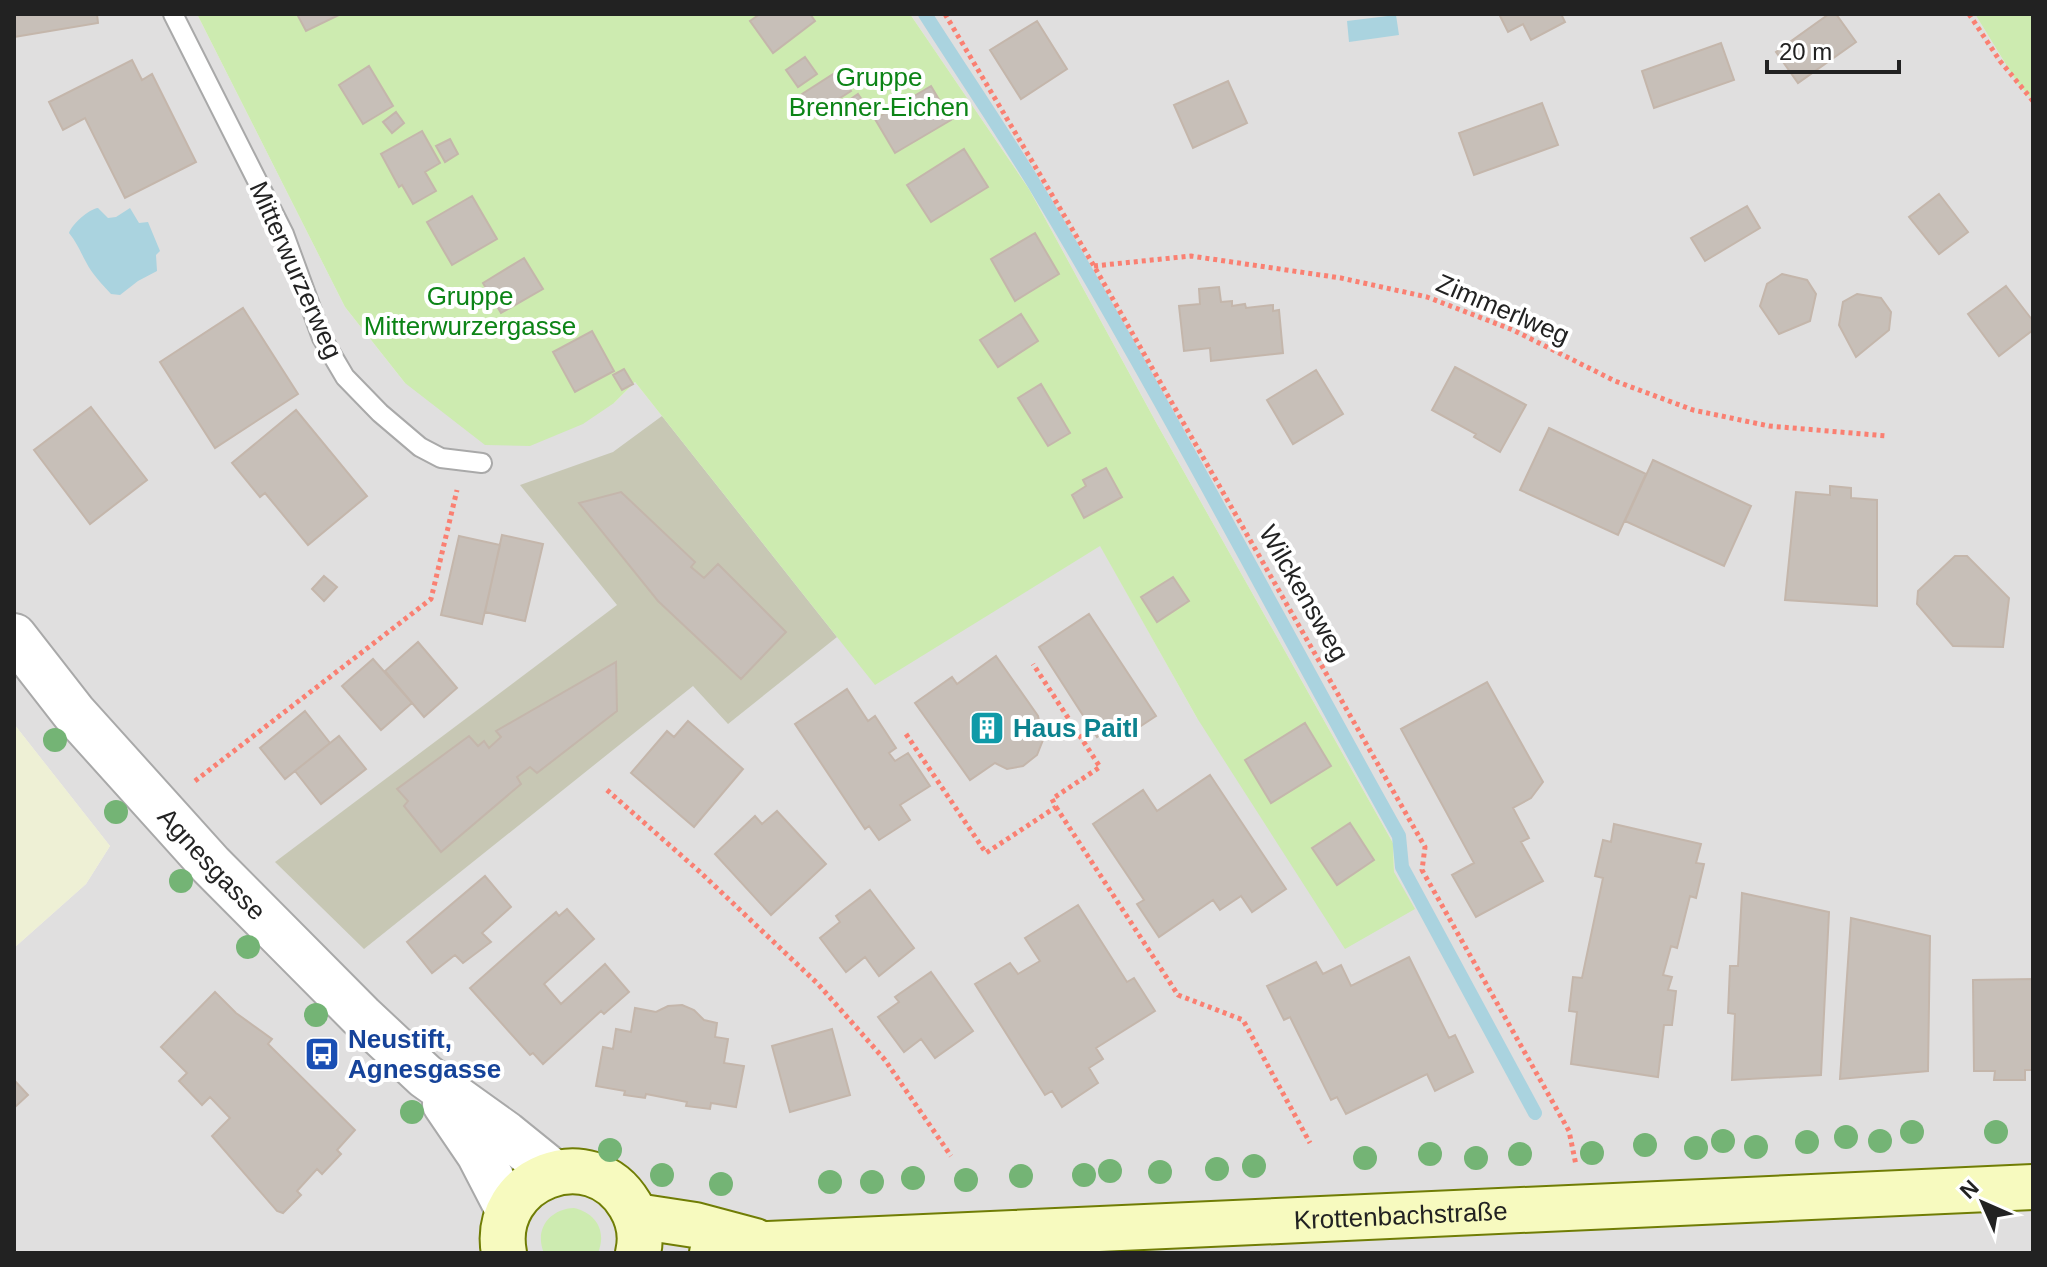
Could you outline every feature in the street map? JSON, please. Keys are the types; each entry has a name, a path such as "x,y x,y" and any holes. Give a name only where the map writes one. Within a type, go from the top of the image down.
{"main road":[{"path":"504,1253 501,1238 508,1210 526,1186 553,1172 578,1171 603,1178 623,1194 637,1234"},
{"name":"Krottenbachstraße","path":"712,1253 768,1244 2033,1187"},
{"name":"Krottenbachstraße","path":"637,1234 695,1225 768,1244"}],"street":[{"name":"Agnesgasse","path":"14,636 74,713 211,865 425,1076 553,1172"},
{"name":"Agnesgasse","path":"425,1076 479,1154 508,1210"}],"lane":[{"name":"Mitterwurzerweg","path":"173,14 284,234 322,338 345,377 380,413 420,447 441,458 473,462"}],"path":[{"name":"Wilckensweg","path":"945,14 1094,266 1425,847 1422,870 1569,1131 1585,1207"},
{"path":"1969,14 2000,61 2033,101"},
{"name":"Zimmerlweg","path":"1094,266 1191,256 1341,278 1441,303 1513,330 1615,381 1693,410 1769,426 1887,436"},
{"path":"157,806 192,784 431,599 473,462"},
{"path":"1033,664 1100,767 1052,799 1056,807 1178,995 1243,1020 1310,1143"},
{"path":"906,734 986,853 1056,807"},
{"path":"607,790 700,872 818,984 885,1060 951,1156"}],"shaded area":[{"path":"14,14 197,14 345,307 405,383 614,403 635,382 875,684 1100,545 1197,718 1394,872 1393,843 1157,424 1029,189 910,14 1975,14 2018,84 2033,100 2033,1253 14,1253 14,948 86,884 110,846 14,724"},
{"path":"662,416 837,637 728,724 693,686 364,949 275,862 617,605 520,485 613,452"},
{"path":"14,724 110,846 86,884 14,948"}],"green space":[{"path":"197,14 910,14 1029,189 1157,424 1393,843 1394,872 1415,909 1345,949 1197,718 1100,546 875,685 635,382 614,403 583,424 530,446 485,445 405,383 345,307"},
{"path":"1975,14 2033,14 2033,100 2018,84"},
{"path":"574,1208 588,1214 598,1224 601,1237 598,1253 544,1253 541,1236 546,1222 557,1212"}],"water":[{"path":"1396,15 1399,35 1349,42 1347,21"},
{"path":"98,208 108,218 116,217 130,208 139,223 148,222 160,251 156,255 157,271 120,295 111,294 97,279 69,233 81,218"}],"building":[{"path":"14,14 97,14 98,23 14,37"},
{"path":"297,14 338,14 339,15 306,31"},
{"path":"760,14 810,14 815,21 773,53 750,21"},
{"path":"1499,14 1561,14 1565,22 1531,40 1523,24 1508,32"},
{"path":"1829,14 1836,14 1856,42 1798,83 1776,52"},
{"path":"1037,21 1067,69 1021,99 990,50"},
{"path":"1721,43 1734,80 1654,108 1642,71"},
{"path":"805,57 817,74 798,87 786,70"},
{"path":"132,60 142,80 152,74 196,162 125,198 85,118 63,130 49,102"},
{"path":"369,66 393,106 363,124 339,85"},
{"path":"838,71 851,91 815,114 802,94"},
{"path":"1228,81 1247,123 1193,148 1174,105"},
{"path":"931,86 951,120 895,153 875,119"},
{"path":"858,94 867,107 850,118 842,105"},
{"path":"1542,103 1558,145 1474,175 1459,133"},
{"path":"396,112 404,123 392,133 383,122"},
{"path":"422,131 440,163 425,172 436,191 413,204 402,185 399,187 381,154"},
{"path":"450,139 458,154 445,162 436,146"},
{"path":"964,149 988,187 931,222 907,185"},
{"path":"1939,194 1968,232 1939,254 1909,217"},
{"path":"472,196 497,239 452,265 427,222"},
{"path":"1747,206 1760,228 1705,261 1691,238"},
{"path":"1035,233 1059,274 1015,301 991,259"},
{"path":"524,258 543,289 501,313 483,283"},
{"path":"1782,274 1807,280 1816,294 1810,321 1779,334 1760,306 1767,284"},
{"path":"2006,286 2033,321 2033,330 1999,356 1968,314"},
{"path":"1219,287 1221,302 1232,301 1232,306 1245,304 1246,308 1273,305 1273,311 1279,310 1283,353 1211,361 1210,348 1184,351 1179,306 1200,304 1199,289"},
{"path":"1857,294 1881,298 1891,312 1889,330 1856,357 1839,325 1843,302"},
{"path":"243,308 298,394 215,448 160,362"},
{"path":"1021,314 1038,341 998,367 980,340"},
{"path":"592,331 614,371 575,392 553,352"},
{"path":"1455,367 1526,405 1500,452 1474,437 1476,434 1432,410"},
{"path":"624,369 633,384 622,390 613,375"},
{"path":"1316,370 1343,414 1293,444 1267,400"},
{"path":"1041,384 1070,433 1048,446 1018,398"},
{"path":"91,407 147,480 90,524 34,450"},
{"path":"296,410 367,496 308,545 265,493 260,497 232,463"},
{"path":"1549,428 1646,474 1618,535 1520,490"},
{"path":"1653,460 1751,506 1724,566 1625,521"},
{"path":"1106,468 1122,497 1084,518 1072,495 1086,486 1083,480"},
{"path":"1830,486 1851,488 1851,498 1877,500 1877,606 1785,600 1796,492 1830,495"},
{"path":"621,492 695,562 691,567 704,578 718,564 786,632 741,679 658,601 579,503"},
{"path":"502,535 543,544 525,621 485,612"},
{"path":"459,536 500,545 482,624 441,615"},
{"path":"1955,556 1967,556 2009,598 2003,647 1953,646 1917,604 1918,591"},
{"path":"324,576 337,587 324,601 312,589"},
{"path":"1173,577 1189,601 1157,622 1141,597"},
{"path":"1089,614 1156,716 1124,737 1116,724 1097,737 1039,647"},
{"path":"418,642 457,688 424,717 385,671"},
{"name":"Haus Paitl","path":"996,656 1038,716 1043,740 1037,755 1023,766 1007,769 995,763 970,780 915,703 952,677 957,684"},
{"path":"373,659 412,703 381,730 342,686"},
{"path":"616,662 617,711 537,773 530,767 517,777 521,784 441,852 404,806 408,801 397,789 469,736 478,746 484,741 489,748 501,737 496,731"},
{"path":"1487,682 1543,782 1531,798 1513,808 1529,838 1521,842 1543,881 1476,917 1452,875 1474,863 1401,729"},
{"path":"847,689 868,721 875,716 896,748 889,753 895,761 908,753 930,786 900,805 910,820 879,840 869,826 865,829 795,724"},
{"path":"305,711 330,743 285,779 260,748"},
{"path":"688,721 743,769 694,827 631,773 667,731 674,737"},
{"path":"1305,723 1331,766 1271,803 1245,760"},
{"path":"339,736 366,769 321,804 295,771"},
{"path":"1210,775 1286,889 1252,912 1241,896 1220,910 1213,900 1159,937 1137,904 1144,900 1093,824 1143,790 1157,811"},
{"path":"777,811 826,864 771,915 715,854 755,816 762,824"},
{"path":"1350,823 1374,860 1337,885 1312,848"},
{"path":"1614,824 1701,844 1696,863 1704,864 1696,898 1690,896 1677,948 1671,946 1663,975 1672,977 1668,990 1676,991 1672,1025 1664,1025 1658,1077 1571,1064 1577,1012 1569,1011 1573,977 1582,978 1603,878 1595,876 1603,840 1611,842"},
{"path":"485,876 511,907 482,933 491,942 463,963 455,955 432,973 407,942"},
{"path":"870,890 914,948 879,976 865,957 846,972 820,938 840,922 836,916"},
{"path":"1742,893 1829,912 1821,1075 1732,1080 1735,1014 1728,1013 1730,966 1738,966"},
{"path":"1078,905 1127,982 1134,978 1155,1011 1096,1048 1103,1059 1089,1068 1098,1083 1062,1107 1052,1091 1045,1095 975,984 1010,963 1018,974 1040,961 1025,938"},
{"path":"567,909 594,939 544,984 561,1004 605,964 629,992 604,1014 601,1011 543,1064 533,1053 530,1055 470,988 556,912 559,916"},
{"path":"1851,918 1930,936 1928,1071 1840,1079"},
{"path":"1409,957 1449,1038 1455,1035 1473,1072 1435,1091 1427,1074 1346,1114 1337,1097 1331,1100 1290,1017 1284,1020 1267,986 1316,962 1323,974 1341,965 1351,986"},
{"path":"931,972 973,1031 935,1058 921,1039 904,1052 878,1017 899,1002 895,997"},
{"path":"2033,979 2033,1070 2025,1070 2025,1080 1994,1080 1995,1071 1974,1071 1973,980"},
{"path":"215,992 236,1013 272,1039 268,1044 355,1130 337,1150 341,1154 322,1174 317,1169 297,1191 301,1195 283,1213 277,1211 212,1136 230,1118 210,1097 202,1105 179,1081 187,1073 161,1047"},
{"path":"682,1005 694,1010 704,1020 717,1023 715,1037 728,1039 724,1063 744,1066 736,1107 711,1103 710,1109 686,1106 687,1102 646,1094 645,1098 624,1095 625,1091 596,1086 603,1047 613,1049 616,1029 631,1032 635,1008 656,1012 668,1006"},
{"path":"832,1029 850,1095 790,1112 772,1046"},
{"path":"14,1080 28,1095 14,1108"}],"waterway":[{"path":"925,14 1036,187 1175,429 1399,836 1402,867 1535,1113"}],"place":[{"name":"Haus Paitl","path":"987,728"},
{"name":"Neustift, Agnesgasse","path":"322,1054"}],"park label":[{"name":"Gruppe Brenner-Eichen","path":"879,92"},
{"name":"Gruppe Mitterwurzergasse","path":"470,311"}]}
